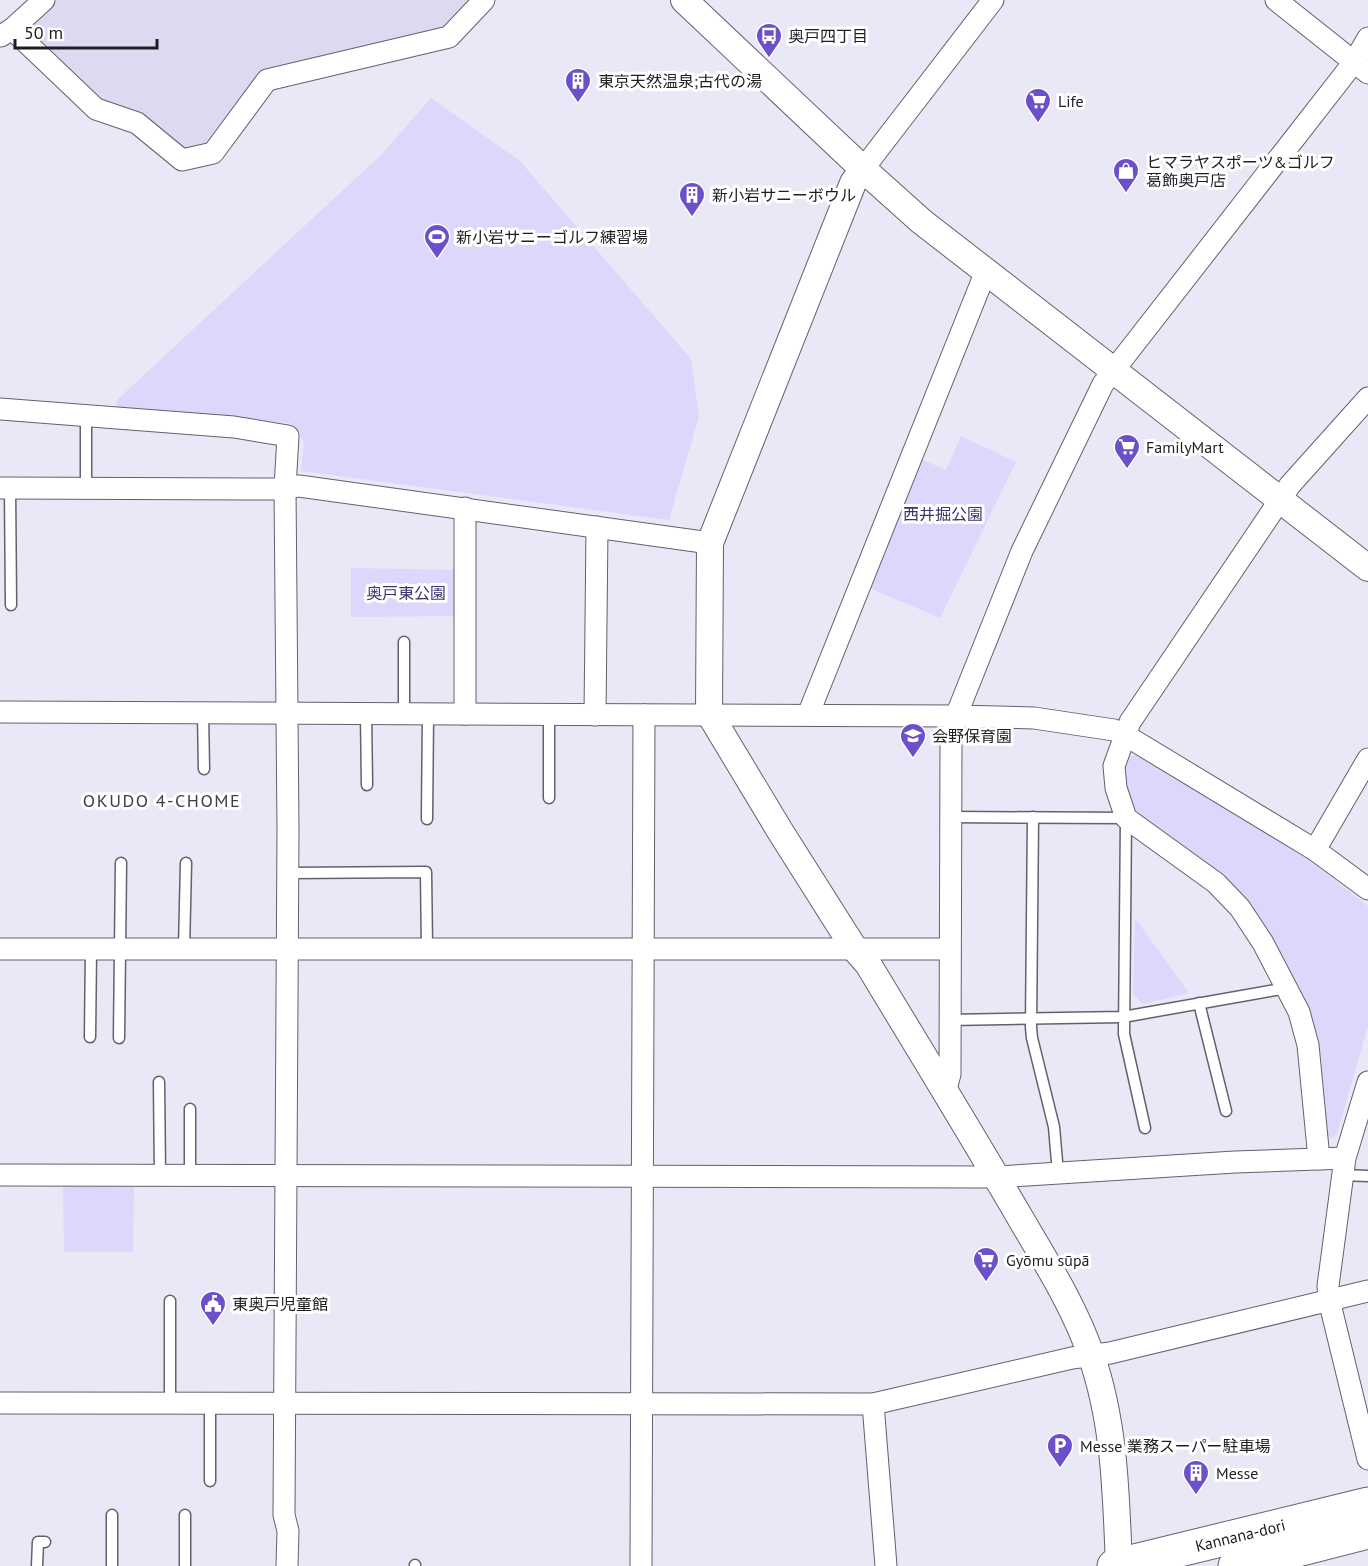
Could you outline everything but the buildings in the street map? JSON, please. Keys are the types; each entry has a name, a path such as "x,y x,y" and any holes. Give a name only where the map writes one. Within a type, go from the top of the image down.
{"main road":[{"path":"1368,1490 1330,1527 1368,1543"},
{"name":"Kannana-dori","path":"1235,1566 1330,1527 1368,1504"},
{"name":"Kannana-dori","path":"1117,1566 1330,1527 1368,1532"}],"street":[{"path":"44,0 6,33 96,109 137,123 182,160 213,153 267,80 449,37 484,0"},
{"path":"993,0 853,183 710,543 709,713 854,948 868,964 997,1177 1073,1312 1091,1355 1103,1397 1113,1456 1117,1566"},
{"path":"1276,0 1361,68"},
{"path":"695,4 863,169 921,221 1368,568"},
{"path":"945,1093 950,1074 951,738 956,716 1022,551 1102,384 1361,68 1368,38"},
{"path":"808,715 986,271"},
{"path":"1319,1159 1308,1045 1299,1012 1288,988 1240,908 1204,873 1126,818 1114,775 1115,757 1130,722 1290,485 1368,398"},
{"path":"0,409 234,427 288,436 285,488 288,873 283,1403 284,1515 288,1531 288,1566"},
{"path":"5,488 285,488 299,486 710,543"},
{"path":"465,508 465,714"},
{"path":"595,715 597,527"},
{"path":"0,712 549,715 709,713 1034,718 1114,730 1125,735 1315,850 1368,889"},
{"path":"641,1566 644,715"},
{"path":"1315,850 1368,759"},
{"path":"0,949 950,949"},
{"path":"1368,1082 1344,1166 1328,1286 1329,1300 1368,1459"},
{"path":"0,1175 997,1177 1319,1159 1344,1166"},
{"path":"0,1403 873,1404 1072,1358 1110,1353 1368,1291"},
{"path":"873,1404 886,1566"}],"lane":[{"path":"86,416 86,488"},
{"path":"5,488 11,605"},
{"path":"404,642 404,714"},
{"path":"203,713 204,769"},
{"path":"366,714 367,785"},
{"path":"428,714 428,819"},
{"path":"549,715 549,798"},
{"path":"950,817 1126,818 1124,1034 1145,1128"},
{"path":"1033,818 1032,1038 1053,1127 1058,1173"},
{"path":"119,1038 121,863"},
{"path":"184,949 186,863"},
{"path":"288,873 426,872 427,948"},
{"path":"90,1037 91,949"},
{"path":"950,1020 1123,1017 1288,988"},
{"path":"1199,1004 1226,1111"},
{"path":"159,1082 160,1175"},
{"path":"190,1109 190,1175"},
{"path":"1344,1166 1368,1176"},
{"path":"170,1301 170,1404"},
{"path":"210,1404 210,1480"},
{"path":"112,1515 112,1566"},
{"path":"184,1566 185,1515"},
{"path":"38,1566 38,1542 45,1542"}],"shaded area":[{"path":"58,0 475,0 449,31 265,75 212,146 184,154 104,103 26,34 28,24"}],"green space":[{"name":"新小岩サニーゴルフ練習場","path":"431,98 520,161 691,359 699,416 669,520 301,471 304,442 290,423 115,410 118,399 382,154"},
{"name":"西井掘公園","path":"961,436 1016,462 940,618 867,587 919,458 946,470"},
{"name":"奥戸東公園","path":"351,568 460,570 460,616 351,617"},
{"path":"1137,754 1307,859 1368,906 1368,1026 1337,1134 1331,1138 1326,1135 1305,1005 1284,959 1246,900 1141,817 1129,796 1125,776 1125,759"},
{"path":"1135,918 1189,993 1143,1004 1133,994"},
{"path":"63,1186 134,1186 133,1252 64,1252"}],"place":[{"name":"奥戸四丁目","path":"769,59"},
{"name":"東京天然温泉;古代の湯","path":"578,104"},
{"name":"Life","path":"1038,124"},
{"name":"ヒマラヤスポーツ&ゴルフ 葛飾奥戸店","path":"1126,194"},
{"name":"新小岩サニーボウル","path":"692,218"},
{"name":"新小岩サニーゴルフ練習場","path":"437,260"},
{"name":"FamilyMart","path":"1127,470"},
{"name":"会野保育園","path":"913,759"},
{"name":"Gyōmu sūpā","path":"986,1283"},
{"name":"東奥戸児童館","path":"213,1327"},
{"name":"Messe 業務スーパー駐車場","path":"1060,1469"},
{"name":"Messe","path":"1196,1496"}],"district":[{"name":"OKUDO 4-CHOME","path":"162,800"}]}
